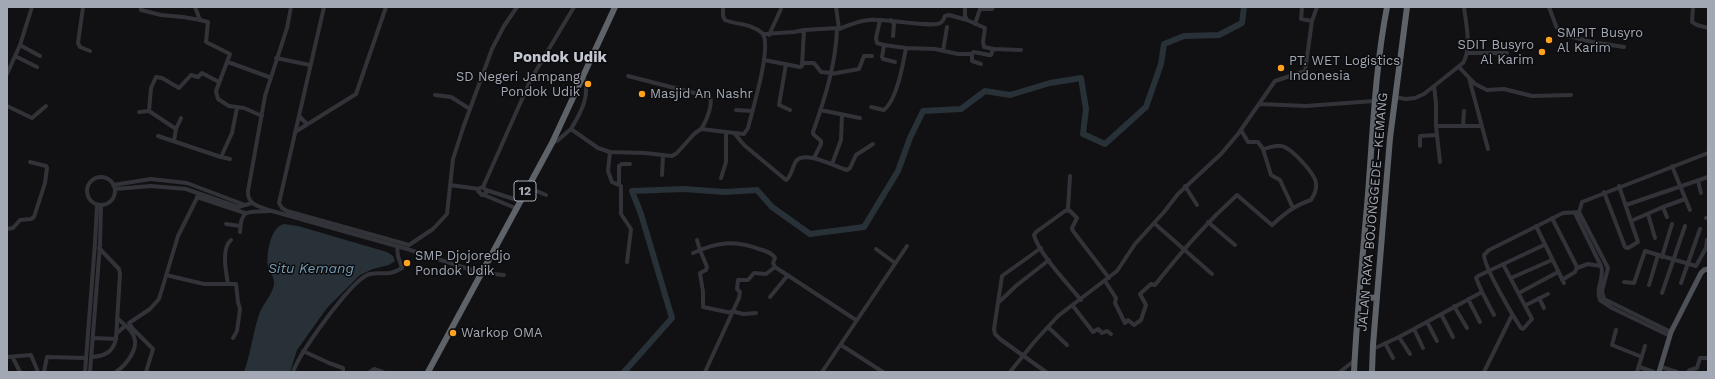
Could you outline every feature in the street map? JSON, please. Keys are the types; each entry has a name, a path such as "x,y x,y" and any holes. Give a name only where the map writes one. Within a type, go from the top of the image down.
{"highway":[{"name":"12","path":"425,372 445,332 480,273 513,207 583,76 612,7"},
{"name":"12","path":"428,372 480,273 552,143 615,7"},
{"name":"JALAN RAYA BOJONGGEDE—KEMANG","path":"1354,372 1374,101 1387,7"},
{"name":"JALAN RAYA BOJONGGEDE—KEMANG","path":"1372,372 1394,97 1408,7"},
{"path":"1359,297 1377,298"}],"main road":[{"path":"1660,370 1671,334 1706,269"}],"street":[{"path":"8,71 20,45 32,7"},
{"path":"83,7 78,43 80,47 90,52"},
{"path":"141,7 141,10 161,15 183,17 208,22 206,42 229,52 230,56 216,91 218,99 222,103 248,110 262,116"},
{"path":"196,7 200,20"},
{"path":"291,7 286,28 269,77 248,191 249,200 252,203 272,211 397,246 480,273 504,275"},
{"path":"324,7 279,203 282,208 287,211 409,245 433,229 444,218 448,209 452,159 500,32 517,7"},
{"path":"295,132 356,94 386,7"},
{"path":"483,190 531,79 574,7"},
{"path":"723,7 723,16 725,20 745,24 763,34 769,35 804,30 838,28 870,19 937,24 942,22 945,16 949,15 967,20 985,28 984,46 993,49 1021,50"},
{"path":"814,158 821,141 813,134 827,91 837,40 838,21 836,7"},
{"path":"965,7 965,17 967,20"},
{"path":"975,24 980,9 992,9 993,7"},
{"path":"1302,7 1301,19 1312,22"},
{"path":"1010,372 1022,356 1060,315 1117,271 1135,244 1185,186 1221,154 1241,130 1275,81 1285,76 1305,71 1312,22 1317,7"},
{"path":"1394,97 1406,99 1415,98 1434,86 1459,66 1465,59 1467,53 1467,27 1464,7"},
{"path":"1549,7 1556,26 1561,34 1578,39 1624,47"},
{"path":"1693,7 1692,22 1708,28"},
{"path":"769,35 781,9"},
{"path":"880,20 876,41 884,45 906,48 935,49 958,54 972,54 973,52 990,56 993,49"},
{"path":"891,20 894,24 893,36"},
{"path":"942,51 947,27"},
{"path":"764,60 800,67 802,63 804,30"},
{"path":"701,129 735,134 744,134 746,132 763,71 766,45 763,34"},
{"path":"20,45 40,56"},
{"path":"884,45 881,55 882,58 896,62"},
{"path":"872,107 885,110 888,106 898,83 906,48"},
{"path":"1467,53 1508,53"},
{"path":"972,54 972,61 981,64"},
{"path":"15,56 37,67"},
{"path":"802,63 814,64 821,72 831,73 859,69 864,56 872,56"},
{"path":"276,58 310,65"},
{"path":"228,62 269,77"},
{"path":"786,64 779,105 790,110"},
{"path":"1459,66 1475,84 1487,90 1504,89 1532,96 1571,94"},
{"path":"149,111 152,88 157,77 162,78 179,88 191,75 198,77 202,73 219,82"},
{"path":"552,143 557,141 571,129 585,102 587,91 583,76"},
{"path":"571,129 598,148 610,152 645,153 663,156 674,155 701,129 710,108 710,97 628,76"},
{"path":"1468,76 1488,150"},
{"path":"1434,86 1440,162"},
{"path":"436,95 451,97 470,109"},
{"path":"1260,104 1306,106 1374,101"},
{"path":"7,106 32,118 46,106"},
{"path":"221,157 232,133 237,108"},
{"path":"736,110 752,111"},
{"path":"820,110 860,118"},
{"path":"139,112 149,111 176,128"},
{"path":"1463,126 1464,111"},
{"path":"832,164 840,140 842,114"},
{"path":"299,116 307,124"},
{"path":"174,140 176,128 181,118"},
{"path":"1436,126 1481,126"},
{"path":"1241,130 1248,141 1251,143 1258,142 1263,149 1271,175 1280,180 1293,208"},
{"path":"721,178 726,162 726,132"},
{"path":"735,134 744,145 786,180 790,177 798,160 803,158 814,158 848,170 856,154 873,144"},
{"path":"1420,146 1420,136 1437,135"},
{"path":"158,136 230,159"},
{"path":"1070,176 1068,209 1077,218 1072,228 1073,231 1107,280 1116,298 1115,303 1125,324 1128,320 1134,326 1141,320 1146,305 1140,294 1152,284 1155,285 1183,249 1208,222 1237,195 1272,225 1285,213 1311,200 1316,192 1317,184 1315,177 1289,149 1281,146 1263,149"},
{"path":"610,152 608,171 612,182 619,184"},
{"path":"1577,212 1582,202 1604,192 1708,153"},
{"path":"662,175 663,156"},
{"path":"7,229 14,228 20,220 31,219 34,217 45,183 47,168 46,166 30,162"},
{"path":"627,262 631,230 621,214 622,188 619,184 619,166 622,164 630,164"},
{"path":"1672,166 1690,210"},
{"path":"100,177 108,179 114,187 112,199 108,203 99,205 91,201 88,196 87,189 89,183 100,177"},
{"path":"1626,205 1708,177"},
{"path":"114,187 151,179 187,183 245,205"},
{"path":"1698,180 1701,193"},
{"path":"450,185 469,186 517,200"},
{"path":"114,187 151,186 186,189 245,213"},
{"path":"1185,186 1197,205"},
{"path":"1604,192 1627,248 1638,242 1619,186"},
{"path":"527,187 546,195"},
{"path":"483,190 513,207"},
{"path":"198,195 238,207 252,203"},
{"path":"146,372 153,349 133,329 129,322 157,302 178,236 198,195"},
{"path":"1631,221 1685,199"},
{"path":"85,372 99,205"},
{"path":"90,372 100,249 99,205"},
{"path":"1663,207 1667,217"},
{"path":"1068,209 1036,232 1035,237 1049,260 1081,300"},
{"path":"240,232 242,217 245,213 250,211 272,211"},
{"path":"1503,264 1512,278 1532,319 1523,329 1512,316 1490,271 1484,258 1486,253 1563,213 1577,212"},
{"path":"1577,212 1605,273"},
{"path":"1577,212 1608,267 1598,286 1598,293 1602,302 1671,334"},
{"path":"1648,214 1655,238"},
{"path":"1552,218 1577,268"},
{"path":"1208,222 1235,245"},
{"path":"1154,223 1212,274"},
{"path":"226,224 240,226"},
{"path":"1649,285 1672,224"},
{"path":"1536,226 1563,282 1575,272 1577,268 1588,264 1601,266"},
{"path":"1662,293 1685,226"},
{"path":"1681,283 1700,229"},
{"path":"228,284 225,251 231,240"},
{"path":"697,240 707,268 700,273 703,292 703,306 743,314 756,314"},
{"path":"1624,282 1631,284 1635,282 1645,252 1688,265 1695,266 1699,264 1706,248 1707,240"},
{"path":"693,253 729,243 743,244 771,253 775,258 773,263 775,266 856,320"},
{"path":"92,357 102,356 110,352 116,339 120,272 95,244"},
{"path":"1494,315 1476,277 1544,245"},
{"path":"293,372 296,362 303,351 348,290 367,275 389,274 402,268 398,256 397,246"},
{"path":"822,372 907,246"},
{"path":"1041,248 1002,276 994,330 995,334 1038,370 1046,372"},
{"path":"876,249 895,263"},
{"path":"998,302 1049,260"},
{"path":"1512,278 1552,260"},
{"path":"1699,264 1706,269"},
{"path":"705,372 740,294 737,288 738,280 748,280 754,273 766,274 775,266"},
{"path":"1519,293 1558,272"},
{"path":"166,275 209,284 233,284 237,286 237,298 240,309 237,331 233,338"},
{"path":"770,297 788,275"},
{"path":"1373,349 1428,322 1454,306 1482,292"},
{"path":"1526,305 1548,294"},
{"path":"1539,298 1544,308"},
{"path":"1468,299 1480,322"},
{"path":"1073,306 1092,332 1098,329 1102,333 1107,331 1111,334"},
{"path":"1454,306 1467,328"},
{"path":"1441,314 1453,337"},
{"path":"1485,372 1512,316"},
{"path":"116,372 129,360 135,341 134,335 117,318"},
{"path":"1428,322 1437,341"},
{"path":"116,334 125,326"},
{"path":"1048,327 1067,345"},
{"path":"1414,329 1424,348"},
{"path":"1616,330 1612,345 1642,357"},
{"path":"1399,337 1410,354"},
{"path":"93,338 116,339"},
{"path":"1385,343 1393,358"},
{"path":"841,344 884,372"},
{"path":"1637,372 1644,346"},
{"path":"303,351 343,368 343,372"},
{"path":"7,357 13,358 31,355 38,372"},
{"path":"44,372 47,356 86,358"},
{"path":"13,358 20,372"},
{"path":"1688,372 1697,368 1700,358 1708,358"},
{"path":"1340,372 1355,360"},
{"path":"1639,367 1654,372"},
{"path":"370,372 374,369 383,372"},
{"path":"1660,370 1677,372"}],"water":[{"name":"Situ Kemang","path":"284,224 298,226 387,252 393,256 395,261 389,265 373,269 360,275 327,308 297,350 290,372 244,372 260,312 272,291 274,284 273,277 268,267 268,249 275,230"}],"waterway":[{"path":"624,372 672,318 641,214 632,191 684,189 725,192 757,190 772,207 810,234 864,227 898,171 910,138 923,111 961,109 985,91 1010,95 1050,83 1081,78 1086,109 1083,134 1105,144 1146,107 1161,64 1164,44 1184,36 1219,35 1242,23 1244,7"}],"place":[{"name":"SMPIT Busyro Al Karim","path":"1549,40"},
{"name":"SDIT Busyro Al Karim","path":"1542,52"},
{"name":"PT. WET Logistics Indonesia","path":"1281,68"},
{"name":"SD Negeri Jampang Pondok Udik","path":"588,84"},
{"name":"Masjid An Nashr","path":"642,94"},
{"name":"SMP Djojoredjo Pondok Udik","path":"407,263"},
{"name":"Warkop OMA","path":"453,333"}],"district":[{"name":"Pondok Udik","path":"560,58"}]}
